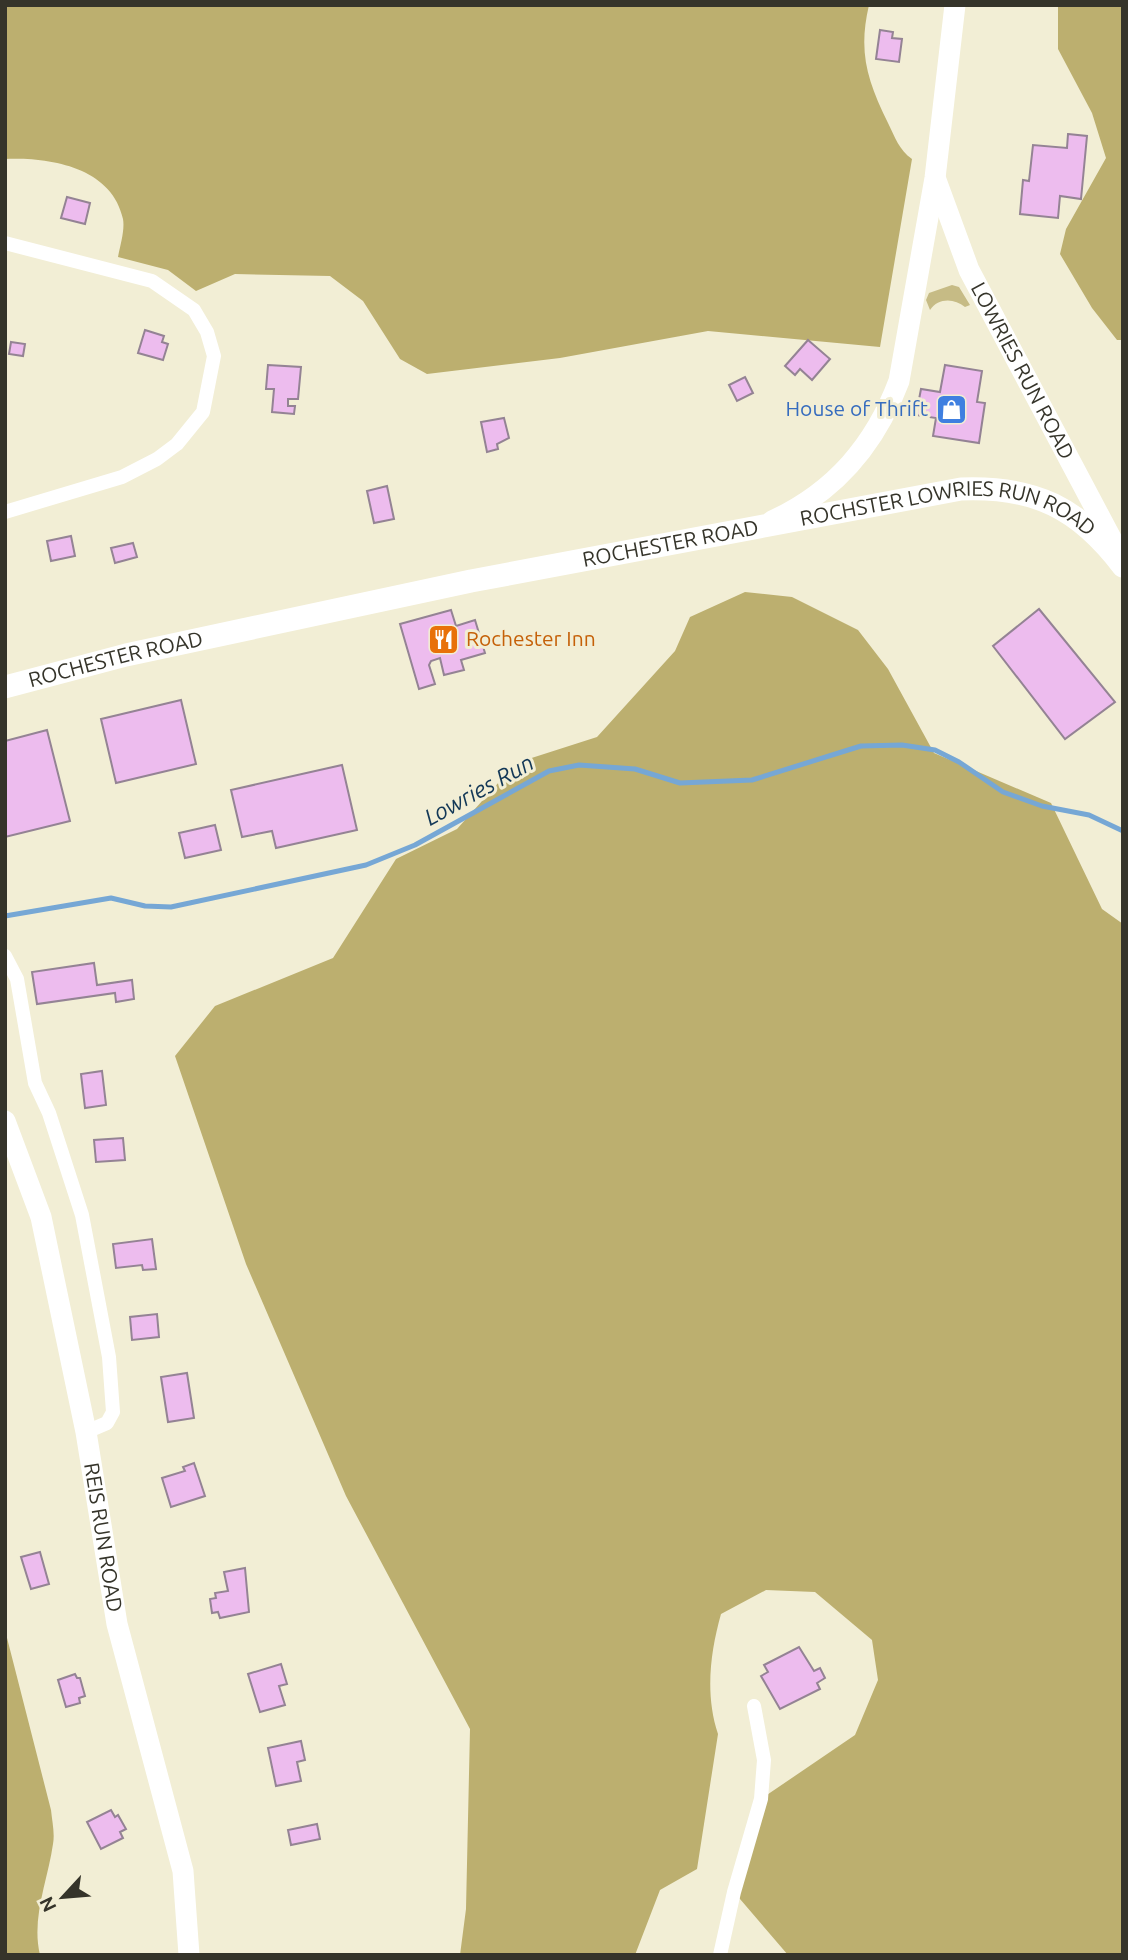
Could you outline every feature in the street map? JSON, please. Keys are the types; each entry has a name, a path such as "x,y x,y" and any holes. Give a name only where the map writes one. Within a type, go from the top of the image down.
{"main road":[{"name":"ROCHSTER LOWRIES RUN ROAD","path":"754,529 933,493 961,489 999,490 1039,498 1074,515 1105,543 1123,566"},
{"name":"ROCHESTER ROAD","path":"5,687 126,655 471,582 754,529"}],"street":[{"name":"ROCHESTER ROAD","path":"754,529 821,494 868,445 887,412 899,381 935,178 956,5"},
{"name":"LOWRIES RUN ROAD","path":"935,178 970,270 1123,560"},
{"path":"5,243 152,281 194,310 207,332 214,356 203,412 177,444 157,459 122,477 5,512"},
{"path":"5,956 17,979 35,1083 49,1113 82,1215 100,1304 113,1412 107,1423 86,1432"},
{"name":"REIS RUN ROAD","path":"5,1121 41,1217 86,1432 117,1624 183,1871 189,1955"},
{"path":"720,1955 734,1892 761,1800 764,1760 754,1706"}],"shaded area":[{"path":"5,5 869,5 864,37 866,66 895,138 912,159 880,347 708,331 560,358 427,374 400,359 363,301 330,276 235,274 196,291 168,270 118,257 123,219 117,201 106,187 92,177 59,163 5,159"},
{"path":"1058,5 1123,5 1123,340 1117,340 1092,308 1060,254 1066,229 1106,158 1092,113 1058,49"},
{"path":"952,285 959,287 970,305 965,307 956,302 942,301 930,310 926,300 929,293"},
{"path":"745,592 792,597 858,630 888,669 934,753 1051,803 1102,909 1123,924 1123,1955 788,1955 734,1892 761,1799 855,1735 878,1680 872,1640 815,1592 766,1590 721,1614 710,1674 711,1704 718,1734 697,1869 660,1890 635,1955 460,1955 466,1909 470,1729 346,1496 246,1264 175,1056 215,1006 333,958 396,859 457,829 516,763 597,737 675,651 690,617"},
{"path":"5,1630 51,1810 54,1836 39,1913 40,1955 5,1955"}],"building":[{"path":"880,30 893,32 892,38 902,39 899,62 876,59"},
{"path":"1068,134 1087,136 1081,199 1060,196 1058,218 1020,214 1023,180 1029,181 1033,145 1067,148"},
{"path":"67,197 90,203 85,224 61,218"},
{"path":"145,330 164,336 162,342 168,344 163,360 138,353"},
{"path":"808,340 830,359 812,380 800,369 795,375 785,366"},
{"path":"11,342 25,344 23,356 9,354"},
{"path":"268,365 301,367 298,399 288,399 288,406 295,406 294,414 272,412 274,389 266,389"},
{"name":"House of Thrift","path":"945,365 982,371 977,402 985,403 979,443 933,436 936,418 916,415 921,389 940,392"},
{"path":"745,377 753,393 737,401 729,385"},
{"path":"504,418 509,438 497,444 498,449 487,452 481,422"},
{"path":"387,486 394,519 374,523 367,491"},
{"path":"71,536 75,556 51,561 47,541"},
{"path":"133,543 137,557 115,563 111,548"},
{"path":"1039,609 1115,702 1065,739 993,646"},
{"name":"Rochester Inn","path":"451,610 456,626 475,620 485,653 461,660 464,670 444,675 440,658 431,661 429,665 435,684 419,689 400,624"},
{"path":"181,700 196,764 116,783 101,719"},
{"path":"47,730 70,821 5,837 5,741"},
{"path":"342,765 357,830 276,848 272,831 242,837 231,790"},
{"path":"215,825 221,850 185,858 179,833"},
{"path":"94,963 97,985 132,980 134,999 116,1002 115,993 37,1004 32,972"},
{"path":"102,1071 106,1105 85,1108 81,1074"},
{"path":"123,1138 125,1160 96,1162 94,1140"},
{"path":"152,1239 156,1269 143,1270 142,1265 116,1268 113,1244"},
{"path":"157,1314 159,1337 132,1340 130,1317"},
{"path":"187,1373 194,1418 168,1422 161,1377"},
{"path":"194,1463 205,1496 171,1507 162,1478 185,1471 183,1467"},
{"path":"40,1552 49,1584 31,1589 21,1557"},
{"path":"245,1568 249,1612 220,1618 218,1612 212,1613 210,1599 216,1598 215,1593 228,1591 224,1572"},
{"path":"799,1647 814,1671 820,1668 825,1678 817,1683 820,1689 780,1709 761,1676 768,1672 764,1665"},
{"path":"281,1664 287,1684 279,1686 285,1705 260,1712 248,1674"},
{"path":"75,1674 80,1678 85,1696 79,1698 80,1703 66,1707 58,1680"},
{"path":"301,1741 305,1760 297,1762 301,1781 276,1786 268,1748"},
{"path":"111,1810 115,1817 118,1815 126,1829 120,1832 123,1838 101,1849 87,1822"},
{"path":"317,1824 320,1839 291,1845 288,1830"}],"waterway":[{"name":"Lowries Run","path":"5,916 111,898 145,906 171,907 366,865 415,845 549,771 579,765 635,769 680,783 752,780 861,746 902,745 935,750 959,762 1003,792 1042,806 1089,815 1123,831"}],"place":[{"name":"House of Thrift","path":"951,409"},
{"name":"Rochester Inn","path":"443,639"}]}
